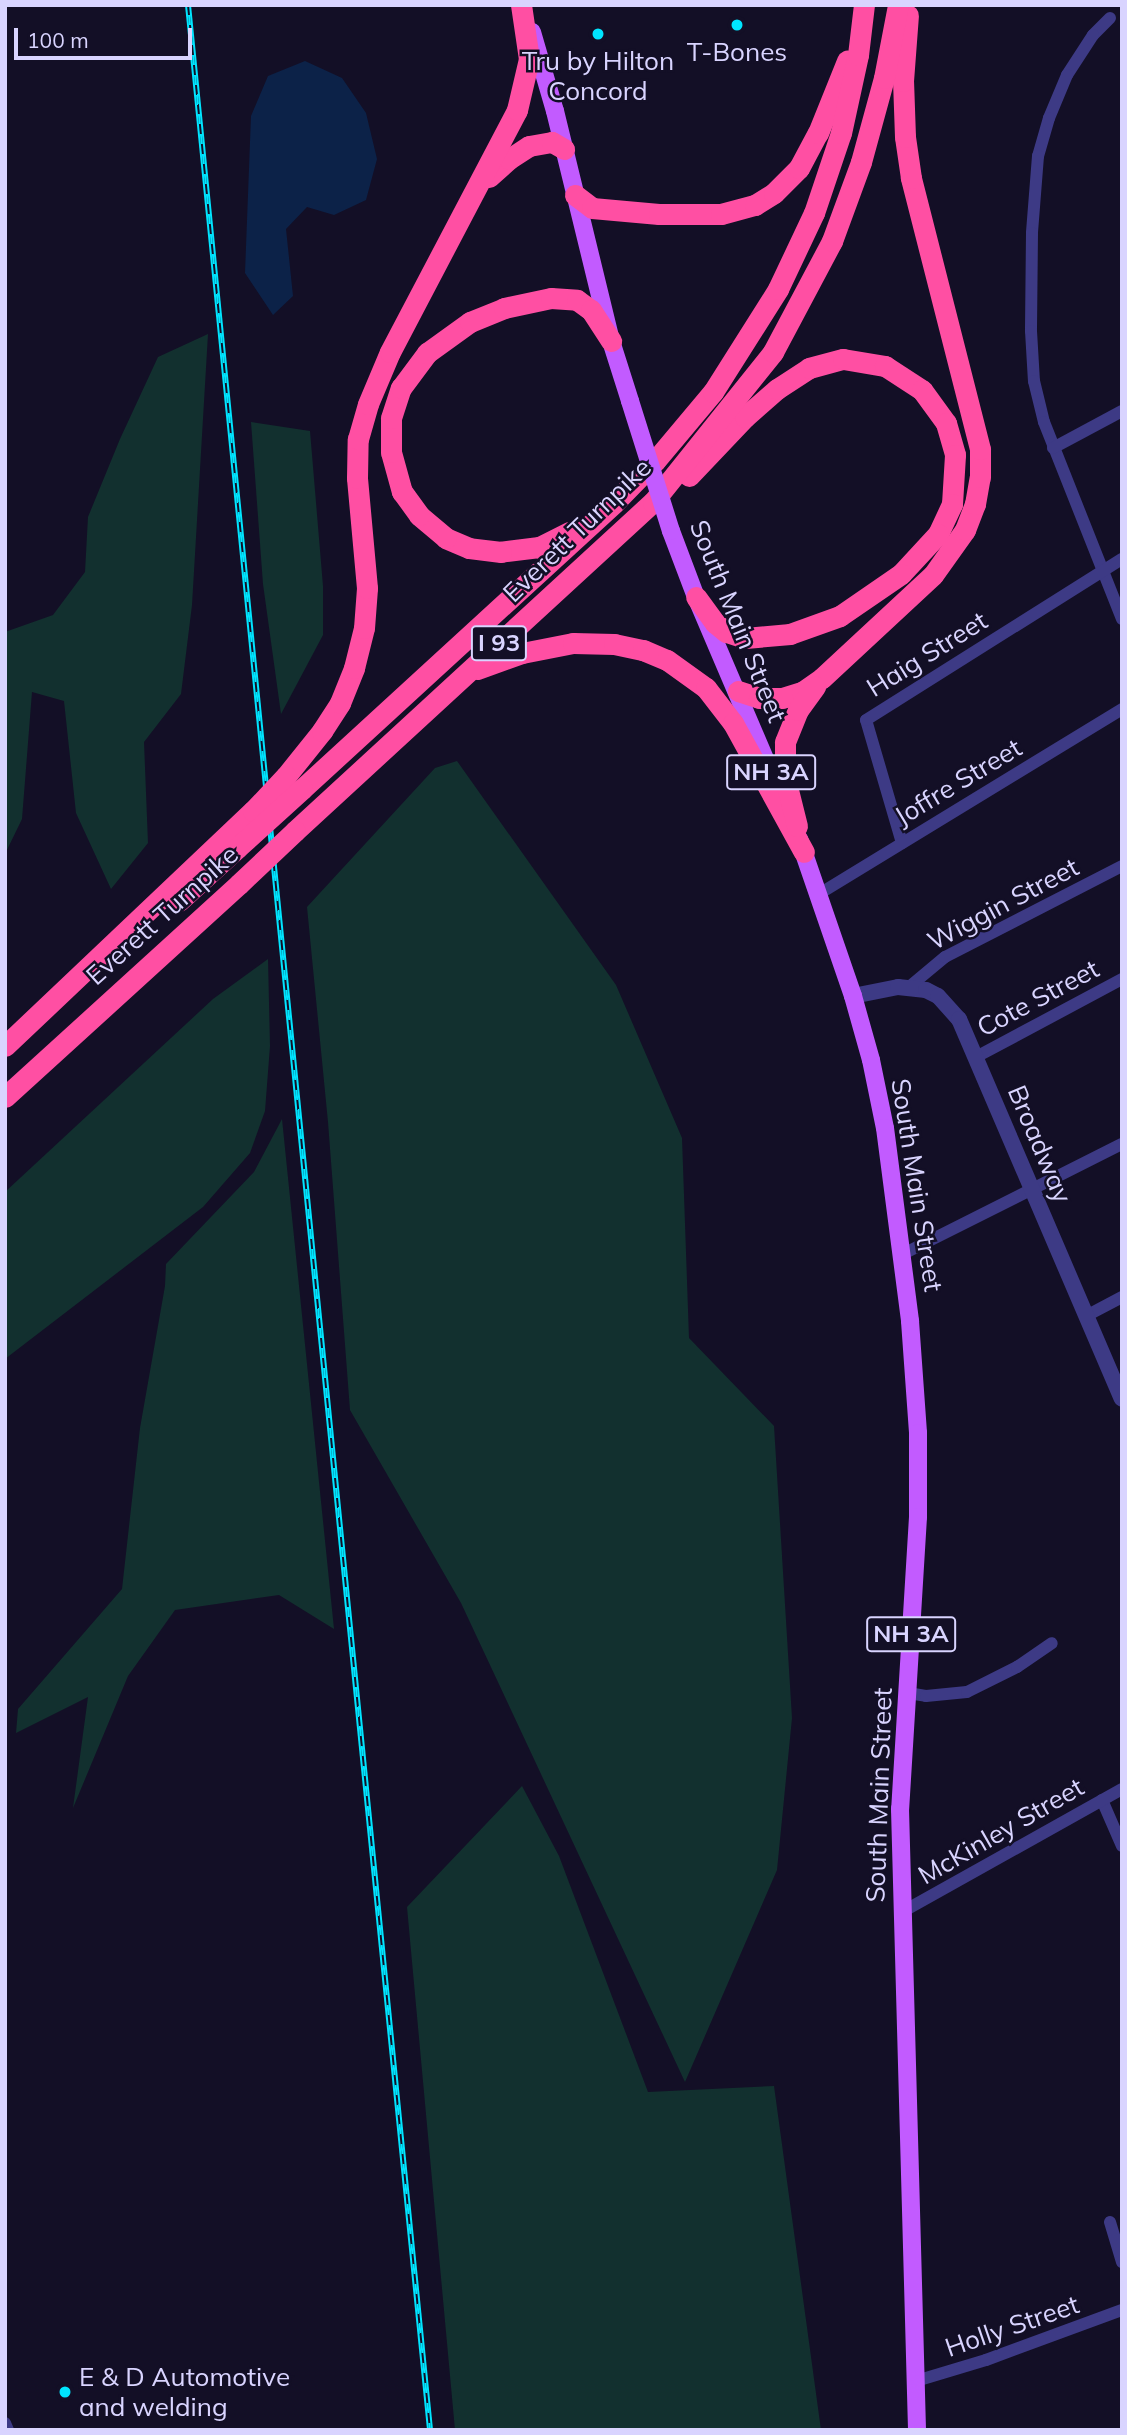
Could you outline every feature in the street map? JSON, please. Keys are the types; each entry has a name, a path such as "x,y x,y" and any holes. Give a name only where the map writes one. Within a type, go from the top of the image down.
{"highway":[{"path":"5,1046 253,811 294,782 340,703 354,668 364,628 367,587 357,478 358,439 368,404 390,352 505,135 523,92 529,59 523,5"},
{"path":"575,195 581,202 601,209 697,215 742,211 774,193 794,173 814,140 846,64 863,5"},
{"name":"Everett Turnpike","path":"5,1061 237,848 294,782 614,503 688,423 734,360 778,289 809,224 841,133 858,55 863,5"},
{"name":"Everett Turnpike","path":"5,1097 653,502 773,352 832,241 869,135 898,5"},
{"path":"738,691 760,698 782,698 802,692 822,678 933,575 950,554 965,530 980,477 980,449 911,178 905,137 903,81 909,5"},
{"path":"471,197 494,172 521,151 546,142 564,149"},
{"path":"611,341 591,310 568,298 517,303 462,327 415,365 397,397 390,434 395,474 410,504 438,532 469,548 501,552 540,547 561,538 629,477 649,467"},
{"path":"653,502 689,476 745,416 777,389 801,372 827,362 855,359 892,370 922,390 946,423 953,444 956,477 949,514 938,534 918,558 876,594 840,616 806,630 761,638 745,638 726,632 715,623 696,597"},
{"path":"465,673 522,653 573,643 614,644 643,650 667,660 706,688 720,705 804,852"},
{"path":"804,852 788,793 785,742 798,710 822,678"}],"main road":[{"name":"South Main Street","path":"523,5 564,149 611,341 671,531 696,597 804,852 853,996 885,1128 903,1254 918,1433 918,1517 901,1809 918,2430"}],"street":[{"path":"1110,18 1093,35 1067,75 1048,118 1038,156 1032,293 1034,381 1053,448 1122,619"},
{"path":"1053,448 1122,411"},
{"name":"Haig Street","path":"902,843 866,720 1122,559"},
{"name":"Joffre Street","path":"819,894 1122,709"},
{"name":"Wiggin Street","path":"909,987 945,957 1122,866"},
{"name":"Cote Street","path":"976,1057 1122,979"},
{"path":"853,996 909,987"},
{"name":"Broadway","path":"909,987 926,990 950,1007 959,1019 1122,1399"},
{"path":"903,1254 1122,1144"},
{"path":"1086,1316 1122,1297"},
{"path":"908,1693 940,1696 967,1692 1017,1667 1052,1643"},
{"name":"McKinley Street","path":"902,1912 1122,1789"},
{"path":"1102,1800 1122,1846"},
{"path":"1110,2222 1122,2262"},
{"name":"Holly Street","path":"916,2381 986,2360 1122,2310"},
{"path":"5,2423 8,2430"}],"green space":[{"path":"208,334 192,605 181,694 144,742 148,843 111,889 76,813 64,701 32,692 22,819 5,854 5,632 53,615 85,572 88,517 158,357"},
{"path":"251,422 310,431 323,586 323,635 281,714 263,584"},
{"path":"457,761 616,985 682,1138 689,1338 774,1426 792,1718 777,1870 685,2082 461,1603 350,1410 328,1122 307,907 435,768"},
{"path":"268,959 270,1046 265,1111 250,1153 203,1207 5,1359 5,1192 213,999"},
{"path":"282,1119 334,1629 279,1595 175,1610 128,1676 73,1808 88,1697 16,1733 18,1709 122,1589 140,1428 165,1286 166,1264 254,1172"},
{"path":"522,1786 559,1856 648,2092 774,2086 821,2430 455,2430 407,1907"}],"water":[{"path":"305,61 342,78 366,113 377,159 366,200 334,215 307,207 286,229 293,296 273,315 245,273 251,116 268,76"}],"railway":[{"path":"188,5 430,2430"}],"place":[{"name":"T-Bones","path":"737,25"},
{"name":"Tru by Hilton Concord","path":"598,34"},
{"name":"E & D Automotive and welding","path":"65,2392"}]}
